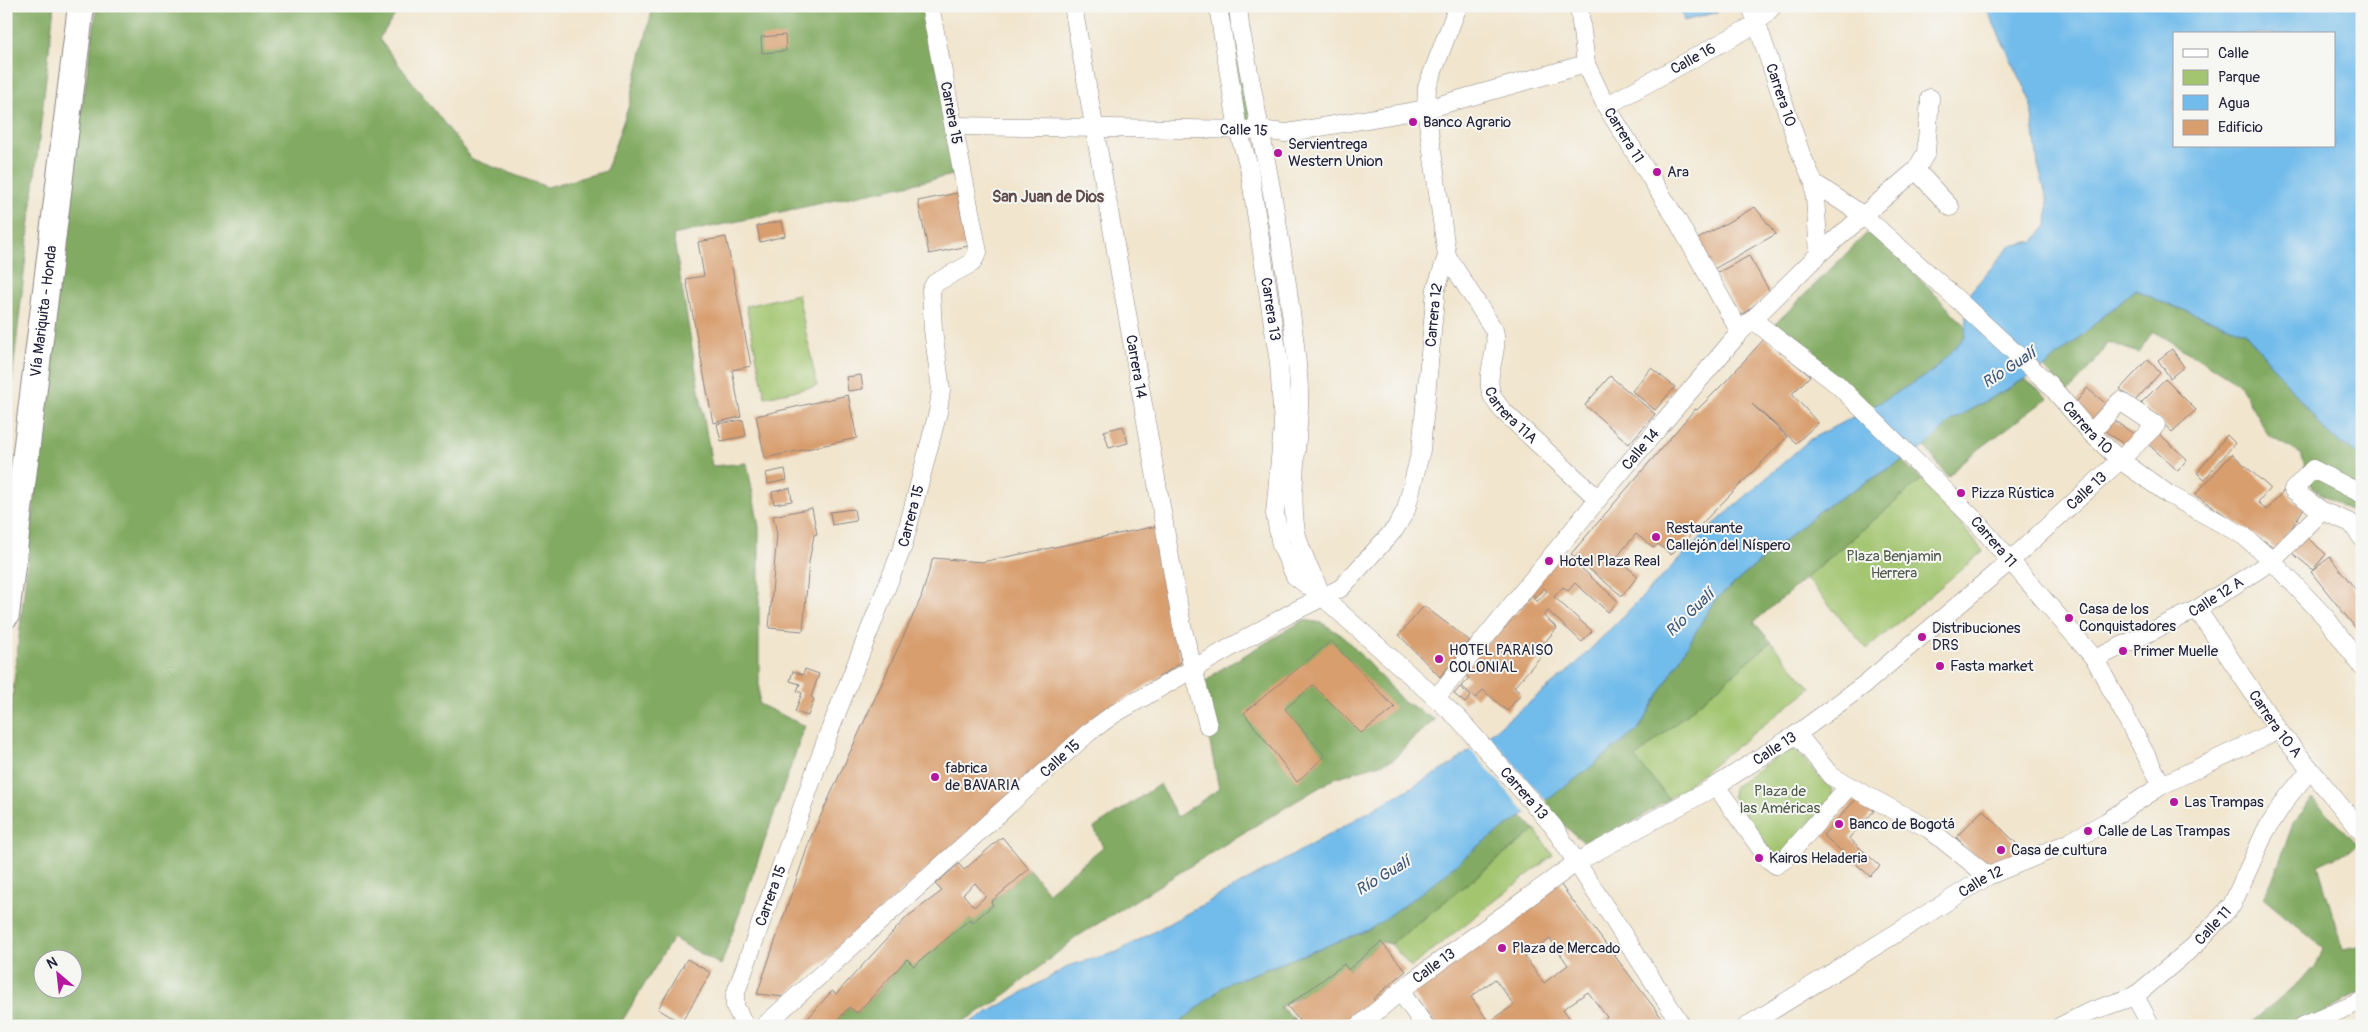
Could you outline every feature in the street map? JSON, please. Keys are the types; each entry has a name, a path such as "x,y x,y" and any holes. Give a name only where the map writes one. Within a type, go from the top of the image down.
{"highway":[{"name":"Vía Mariquita - Honda","path":"6,615 81,6"}],"street":[{"name":"Carrera 15","path":"745,1026 735,1006 735,995 828,734 904,546 932,435 941,390 933,330 931,290 935,283 972,263 978,252 930,6"},
{"name":"Carrera 14","path":"1073,6 1182,626 1208,726"},
{"name":"Carrera 13","path":"1218,6 1238,130 1250,167 1279,363 1283,426 1275,514 1281,545 1295,576 1324,598 1459,718 1553,826 1682,1026"},
{"name":"Carrera 13","path":"1238,6 1240,26 1285,265 1298,375 1300,418 1293,490 1296,527 1324,598"},
{"name":"Carrera 12","path":"1324,598 1341,588 1395,529 1406,510 1421,450 1436,289 1447,256 1426,109 1427,88 1458,6"},
{"name":"Carrera 11","path":"1579,6 1586,64 1606,106 1677,220 1747,326 1837,384 1976,520 2095,659 2162,785"},
{"name":"Carrera 10","path":"1751,6 1802,154 1814,183 1819,254"},
{"name":"Calle 16","path":"1606,106 1756,24 1773,6"},
{"name":"Calle 15","path":"954,126 1260,130 1286,133 1426,109 1586,64"},
{"path":"1930,98 1926,154 1916,170 1950,207"},
{"name":"Calle 14","path":"1436,698 1598,499 1747,326 1819,254 1916,170"},
{"name":"Carrera 10","path":"1814,183 1864,216 1959,301 2049,384 2091,433 2120,460 2168,494 2244,536 2272,561 2326,618 2362,666"},
{"name":"Carrera 11A","path":"1447,256 1494,330 1496,341 1490,385 1496,401 1504,412 1598,499"},
{"name":"Calle 13","path":"1359,1026 1400,991 1577,862 1716,786 1797,734 1865,684 2010,561 2156,425 2120,401 2091,433"},
{"path":"2362,494 2313,469 2293,490 2322,511 2351,523 2362,538"},
{"name":"Calle 12 A","path":"2095,659 2197,609 2272,561 2322,511"},
{"name":"Calle 15","path":"764,1026 1088,733 1114,714 1291,613 1324,598"},
{"name":"Carrera 10 A","path":"2197,609 2278,730 2362,832"},
{"name":"Calle 12","path":"1746,1026 1988,876 2068,843 2106,822 2162,785 2278,730"},
{"path":"1797,734 1831,776 1929,829 1988,876"},
{"name":"Calle 11","path":"2061,1026 2089,1012 2136,996 2194,946 2232,904 2265,832 2286,798 2310,770"},
{"path":"1716,786 1769,860 1776,865 1784,860 1849,786"},
{"path":"1400,991 1426,1026"},
{"path":"2136,996 2151,1026"},
{"path":"2304,1026 2362,1001"}],"green space":[{"path":"6,6 54,6 6,435"},
{"path":"97,6 401,6 379,39 472,159 547,187 606,171 629,105 651,15 650,6 925,6 958,174 673,235 712,466 747,463 759,527 759,704 805,726 721,965 673,938 619,1026 6,1026 6,754 67,206"},
{"path":"1225,6 1235,6 1254,126 1246,126"},
{"path":"1872,228 1967,328 1962,340 1953,352 1940,364 1895,395 1868,409 1770,329"},
{"path":"2135,289 2159,301 2245,332 2327,433 2362,458 2362,518 2312,488 2301,454 2269,436 2238,383 2153,331 2138,353 2108,342 2093,365 2068,392 2044,368"},
{"path":"798,294 817,386 765,397 746,306"},
{"path":"2025,379 2048,398 1963,461 1948,477 1925,447 1952,420"},
{"path":"1902,461 1922,479 1754,622 1771,642 1635,758 1669,799 1611,836 1589,846 1570,831 1544,801 1638,730 1714,601 1820,510"},
{"name":"Plaza Benjamin Herrera","path":"1922,479 1983,551 1867,649 1806,578"},
{"path":"1304,620 1322,623 1343,636 1402,700 1435,720 1413,738 1393,760 1335,778 1243,833 1078,936 999,1000 955,1026 832,1026 849,1007 857,1013 907,959 970,919 973,922 991,902 1029,869 1048,892 1103,847 1094,828 1160,784 1177,817 1219,789 1199,687 1218,671"},
{"path":"1771,642 1811,688 1669,799 1635,758"},
{"name":"Plaza de las Américas","path":"1791,746 1831,788 1833,796 1783,853 1774,856 1732,796 1733,788"},
{"path":"2313,799 2359,846 2318,865 2343,950 2362,946 2362,991 2301,1026 2256,1026 2253,1021 2315,968 2323,948 2263,898 2277,869 2293,823"},
{"path":"1522,816 1535,830 1391,944 1381,942 1348,970 1280,1007 1294,1019 1285,1026 1176,1026 1226,984 1371,929 1489,838"},
{"path":"1535,830 1553,855 1411,967 1391,944"}],"water":[{"path":"1680,6 1715,6 1717,12 1684,21"},
{"name":"Río Gualí","path":"1985,6 2355,6 2362,19 2362,458 2327,433 2245,332 2159,301 2135,289 2044,368 1952,420 1925,447 1820,510 1714,601 1638,730 1569,784 1477,847 1433,884 1371,929 1226,984 1176,1026 964,1026 1071,965 1117,952 1288,858 1454,763 1571,669 1710,528 1809,440 1881,402 1933,371 1965,337 1967,296 2010,246 2034,241 2047,226 2048,202 2038,165 2030,98"}],"pier":[{"path":"1487,733 1547,802 1528,815 1469,748"}],"building":[{"path":"785,35 786,51 762,53 761,37"},
{"path":"957,193 968,246 929,254 918,201"},
{"path":"1755,207 1776,234 1714,269 1696,240"},
{"path":"782,221 785,236 760,242 757,226"},
{"path":"726,237 751,366 732,370 741,417 713,423 686,279 704,276 698,242"},
{"path":"1749,256 1770,292 1742,315 1715,274"},
{"path":"1765,338 1810,376 1792,394 1818,423 1796,443 1752,404 1787,437 1671,555 1658,544 1654,548 1636,534 1616,558 1638,576 1622,596 1571,554 1695,409 1697,410 1726,381"},
{"path":"2172,349 2184,367 2170,378 2158,360"},
{"path":"2148,359 2160,373 2135,401 2120,389"},
{"path":"1651,368 1675,387 1655,410 1632,391"},
{"path":"861,375 863,389 848,391 846,377"},
{"path":"1610,376 1655,414 1629,444 1585,405"},
{"path":"2165,379 2196,410 2172,432 2141,403"},
{"path":"2087,388 2110,407 2096,423 2074,405"},
{"path":"848,395 857,438 765,458 756,416"},
{"path":"2109,417 2134,434 2126,446 2101,428"},
{"path":"743,420 746,436 721,441 717,424"},
{"path":"1123,426 1128,443 1109,448 1104,431"},
{"path":"2157,432 2187,459 2178,471 2147,443"},
{"path":"2227,435 2235,443 2205,479 2197,473"},
{"path":"2232,454 2270,488 2258,502 2267,510 2283,491 2304,508 2278,550 2195,495"},
{"path":"785,469 787,480 768,484 766,473"},
{"path":"790,488 792,501 774,504 772,492"},
{"path":"812,508 817,534 814,535 809,562 803,631 769,628 777,534 773,516"},
{"path":"854,509 856,521 832,525 830,512"},
{"name":"fabrica de BAVARIA","path":"1157,526 1181,663 1097,717 784,997 757,994 811,837 921,598 933,558 982,562"},
{"path":"2304,535 2326,554 2313,570 2291,552"},
{"path":"1563,552 1618,601 1608,612 1575,583 1568,591 1563,587 1554,597 1592,631 1582,642 1548,611 1544,616 1557,628 1545,642 1550,646 1514,687 1521,694 1507,711 1483,690 1476,698 1461,686 1469,678 1462,673 1512,611 1516,614 1532,597 1537,602 1547,591 1544,588 1535,597 1528,591"},
{"path":"2330,557 2360,595 2362,594 2362,636 2311,572"},
{"name":"HOTEL PARAISO COLONIAL","path":"1424,606 1470,641 1440,677 1399,635"},
{"path":"1331,641 1395,708 1361,733 1313,685 1285,709 1325,756 1297,782 1244,713"},
{"path":"805,669 819,674 811,697 814,699 808,716 795,712 802,693 797,691 800,684 790,681 793,671 803,675"},
{"path":"1460,687 1471,696 1465,703 1454,694"},
{"path":"1858,797 1874,811 1849,838 1880,866 1870,876 1823,835"},
{"path":"1983,810 2024,851 1987,868 1956,837"},
{"path":"1002,837 1029,869 991,902 993,905 973,922 970,919 914,966 907,959 857,1013 849,1007 832,1026 801,1026 832,991 836,994 907,917 942,891 935,884 959,864 964,870","holes":["975,883 986,896 974,907 963,894"]},
{"name":"Plaza de Mercado","path":"1557,880 1668,1026 1595,1026 1607,1017 1588,992 1563,1009 1575,1026 1437,1026 1411,991","holes":["1550,939 1568,965 1544,983 1525,957","1495,979 1514,1005 1489,1022 1471,997"]},
{"path":"1381,942 1406,971 1373,999 1378,1005 1351,1026 1304,1026 1287,1006 1344,964 1348,970"},
{"path":"687,959 711,973 681,1023 658,1009"},
{"path":"1294,1019 1299,1026 1285,1026"}],"place":[{"name":"Banco Agrario","path":"1413,122"},
{"name":"Servientrega Western Union","path":"1278,153"},
{"name":"Ara","path":"1657,172"},
{"name":"Pizza Rústica","path":"1961,493"},
{"name":"Restaurante Callejón del Níspero","path":"1656,537"},
{"name":"Hotel Plaza Real","path":"1549,561"},
{"name":"Casa de los Conquistadores","path":"2069,618"},
{"name":"Distribuciones DRS","path":"1922,637"},
{"name":"Primer Muelle","path":"2123,651"},
{"name":"HOTEL PARAISO COLONIAL","path":"1439,659"},
{"name":"Fasta market","path":"1940,666"},
{"name":"fabrica de BAVARIA","path":"935,777"},
{"name":"Las Trampas","path":"2174,802"},
{"name":"Banco de Bogotá","path":"1839,824"},
{"name":"Calle de Las Trampas","path":"2088,831"},
{"name":"Casa de cultura","path":"2001,850"},
{"name":"Kairos Heladeria","path":"1759,858"},
{"name":"Plaza de Mercado","path":"1502,948"}],"district":[{"name":"San Juan de Dios","path":"1048,197"}]}
